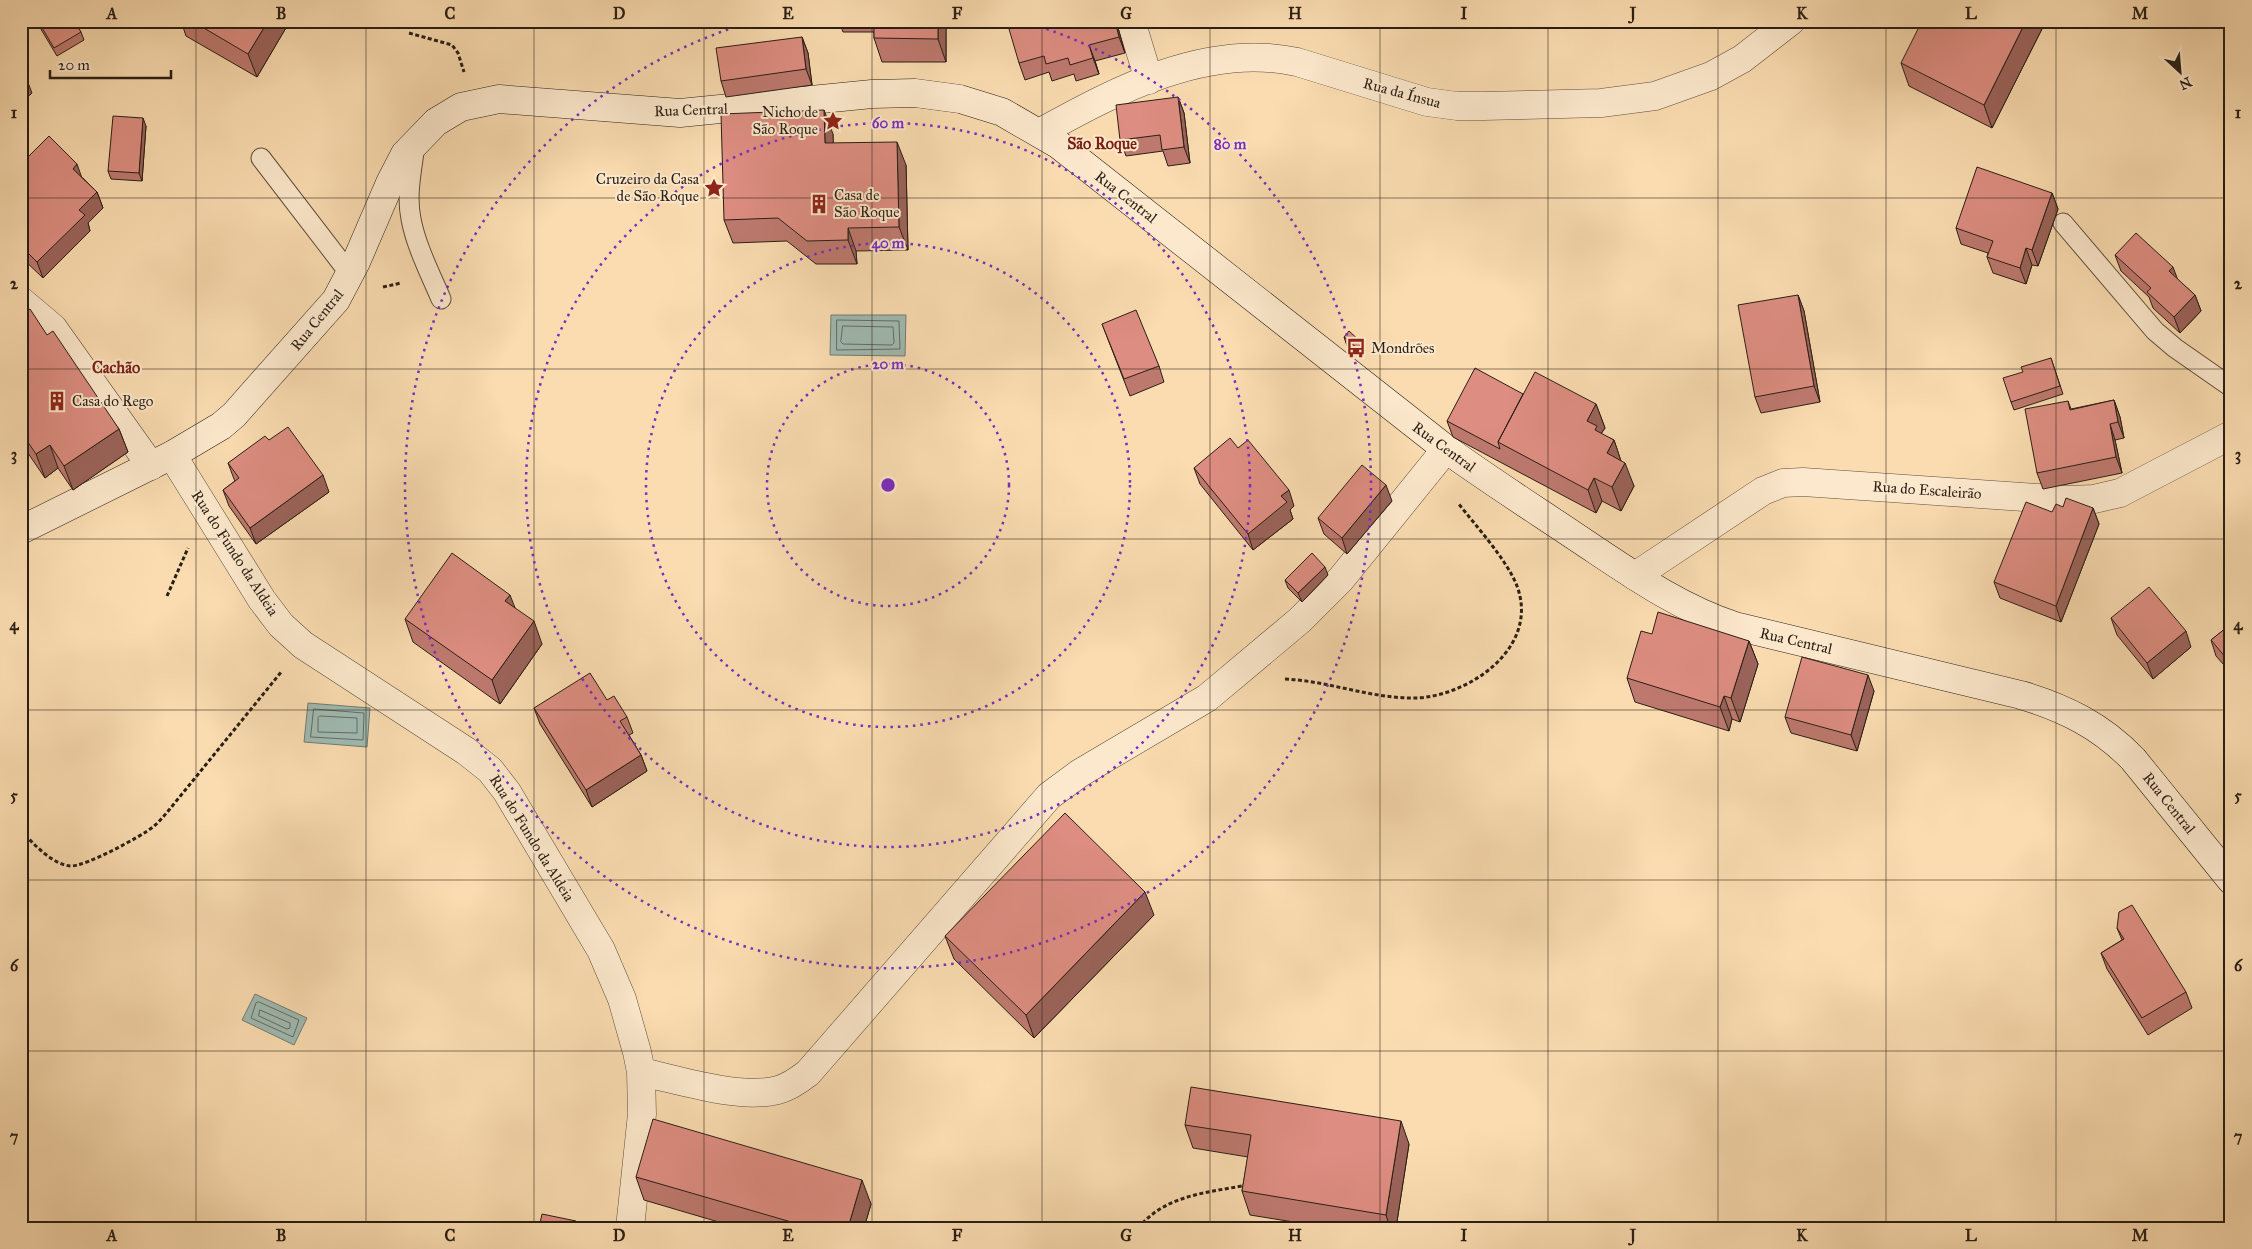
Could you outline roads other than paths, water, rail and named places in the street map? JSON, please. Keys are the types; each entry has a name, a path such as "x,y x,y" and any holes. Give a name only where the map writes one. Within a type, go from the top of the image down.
{"street":[{"path":"1131,21 1149,80"},
{"name":"Rua da Ínsua","path":"1041,132 1095,103 1149,80 1207,62 1245,57 1263,57 1297,62 1435,103 1484,106 1601,103 1655,96 1710,76 1742,59 1791,21"},
{"name":"Rua Central","path":"21,530 161,460 221,426 246,403 327,312 350,274 396,168 426,130 449,114 475,103 499,99 680,113 872,94 915,93 960,99 1002,112 1041,132 1439,458 1685,606 1727,623 2021,695 2064,710 2085,720 2120,744 2231,880"},
{"name":"Rua do Fundo da Aldeia","path":"21,301 53,328 161,460 206,508 272,614 292,636 466,751 499,781 592,933 622,999 641,1072 642,1114 630,1228"},
{"name":"Rua do Escaleirão","path":"1635,576 1753,496 1783,483 1803,482 2068,500 2094,500 2132,488 2231,435"},
{"path":"641,1072 746,1093 769,1092 795,1082 816,1065 1049,796 1080,773 1207,698 1234,677 1328,593 1439,458"}],"lane":[{"path":"416,142 410,190 411,218 415,236 441,299"},
{"path":"261,158 350,274"},
{"path":"2063,223 2155,331 2231,387"}],"water":[{"path":"831,315 906,315 905,356 830,355"},
{"path":"308,703 370,708 367,747 304,742"},
{"path":"255,994 307,1018 294,1045 242,1020"}],"place":[{"name":"Nicho de São Roque","path":"833,121"},
{"name":"Cruzeiro da Casa de São Roque","path":"714,188"},
{"name":"Casa de São Roque","path":"819,204"},
{"name":"Mondrões","path":"1356,348"},
{"name":"Casa do Rego","path":"57,401"}],"district":[{"name":"São Roque","path":"1102,143"},
{"name":"Cachão","path":"116,367"}]}
